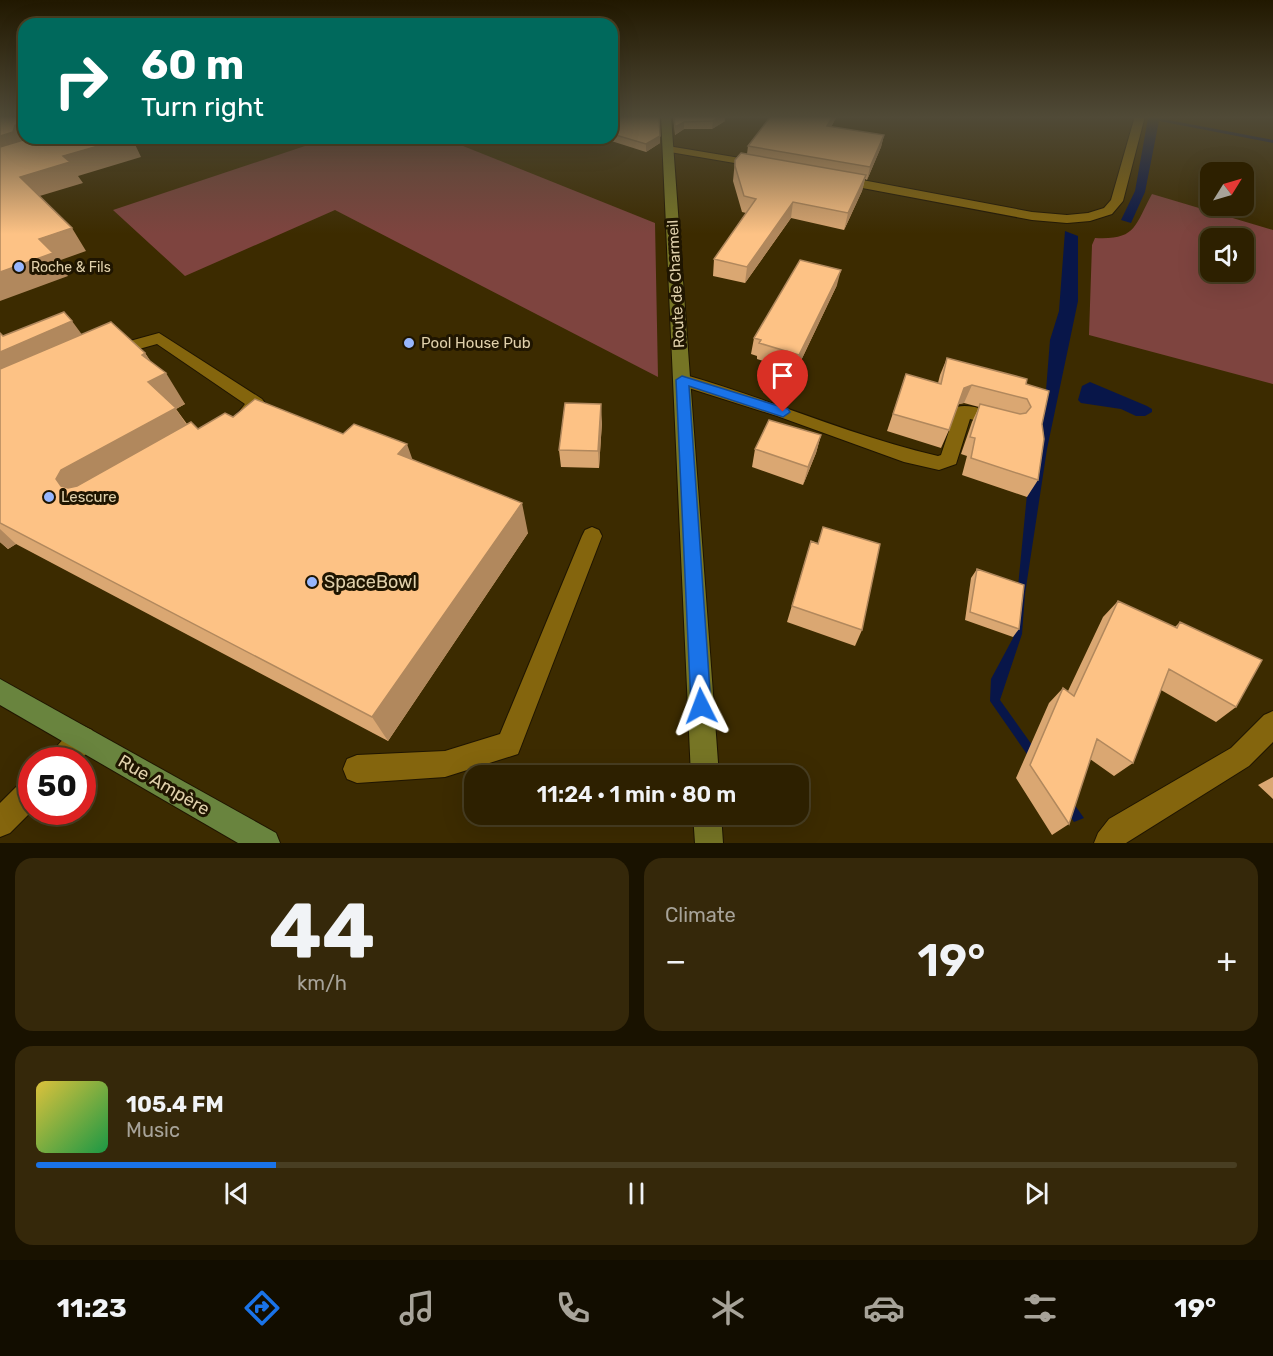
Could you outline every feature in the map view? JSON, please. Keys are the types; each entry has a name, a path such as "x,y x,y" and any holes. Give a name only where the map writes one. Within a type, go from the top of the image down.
{"main road":[{"name":"Route de Charmeil","path":"668,155 704,765"},
{"name":"Rue Ampère","path":"0,692 266,843"},
{"path":"708,825 709,843"}],"street":[{"path":"704,155 765,166"},
{"path":"823,177 1032,216 1067,219 1090,217 1108,211 1117,201 1129,155"},
{"path":"94,360 126,346 159,338 256,403 237,426 227,432"},
{"path":"682,380 904,454 939,463 949,459 963,411 1011,423"},
{"path":"357,769 445,764 509,746 592,536"},
{"path":"1108,843 1119,829 1240,757 1273,724"},
{"path":"75,747 83,739"},
{"path":"0,823 18,805"}],"shaded area":[{"path":"277,155 486,155 655,223 658,377 335,210 185,276 113,210"},
{"path":"1141,155 1152,155 1145,192 1131,223 1121,220 1135,191"},
{"path":"1152,194 1200,208 1200,216 1226,216 1273,230 1273,384 1089,335 1092,245 1095,238 1119,237 1126,234 1137,223"},
{"path":"1065,231 1078,236 1078,301 1047,449 1025,594 1022,634 1000,700 1084,818 1074,822 990,701 991,679 1013,638 1027,494 1045,403 1050,340 1059,311"},
{"path":"1090,382 1147,406 1152,409 1152,412 1145,416 1136,416 1121,409 1081,403 1078,400 1082,386"}],"building":[{"path":"0,155 65,155 63,156 70,162 20,177 72,228 39,239 53,253 0,272"},
{"path":"739,155 754,155 866,175 848,213 793,202 747,267 714,259 756,199 744,196 735,160"},
{"path":"802,155 875,155 870,167"},
{"path":"800,260 841,270 799,355 759,343 761,340 754,338"},
{"path":"64,312 72,321 0,352 0,333 3,336"},
{"name":"SpaceBowl","path":"111,322 145,353 142,355 166,373 148,382 176,408 61,470 56,479 61,486 68,488 77,486 191,422 198,429 225,413 233,417 255,399 343,434 354,424 407,444 398,454 522,503 372,717 0,523 0,369"},
{"path":"947,358 1027,379 1026,384 1049,391 1042,424 1044,439 1038,480 971,458 975,438 970,437 980,404 1020,414 1026,413 1031,407 1027,399 972,385 964,388 949,430 893,414 906,374 941,384"},
{"path":"565,403 601,404 598,451 559,450"},
{"path":"769,420 821,435 808,467 755,449"},
{"path":"823,527 880,544 862,630 792,606 811,541 818,544"},
{"path":"977,569 1024,585 1019,629 970,612"},
{"path":"1118,601 1177,628 1180,622 1262,660 1236,707 1169,669 1133,763 1097,739 1069,824 1030,765 1063,688 1074,696"}],"place":[{"name":"Roche & Fils","path":"19,267"},
{"name":"Pool House Pub","path":"409,343"},
{"name":"Lescure","path":"49,497"},
{"name":"SpaceBowl","path":"312,582"}],"route":[{"path":"701,706 682,380 783,412"}]}
